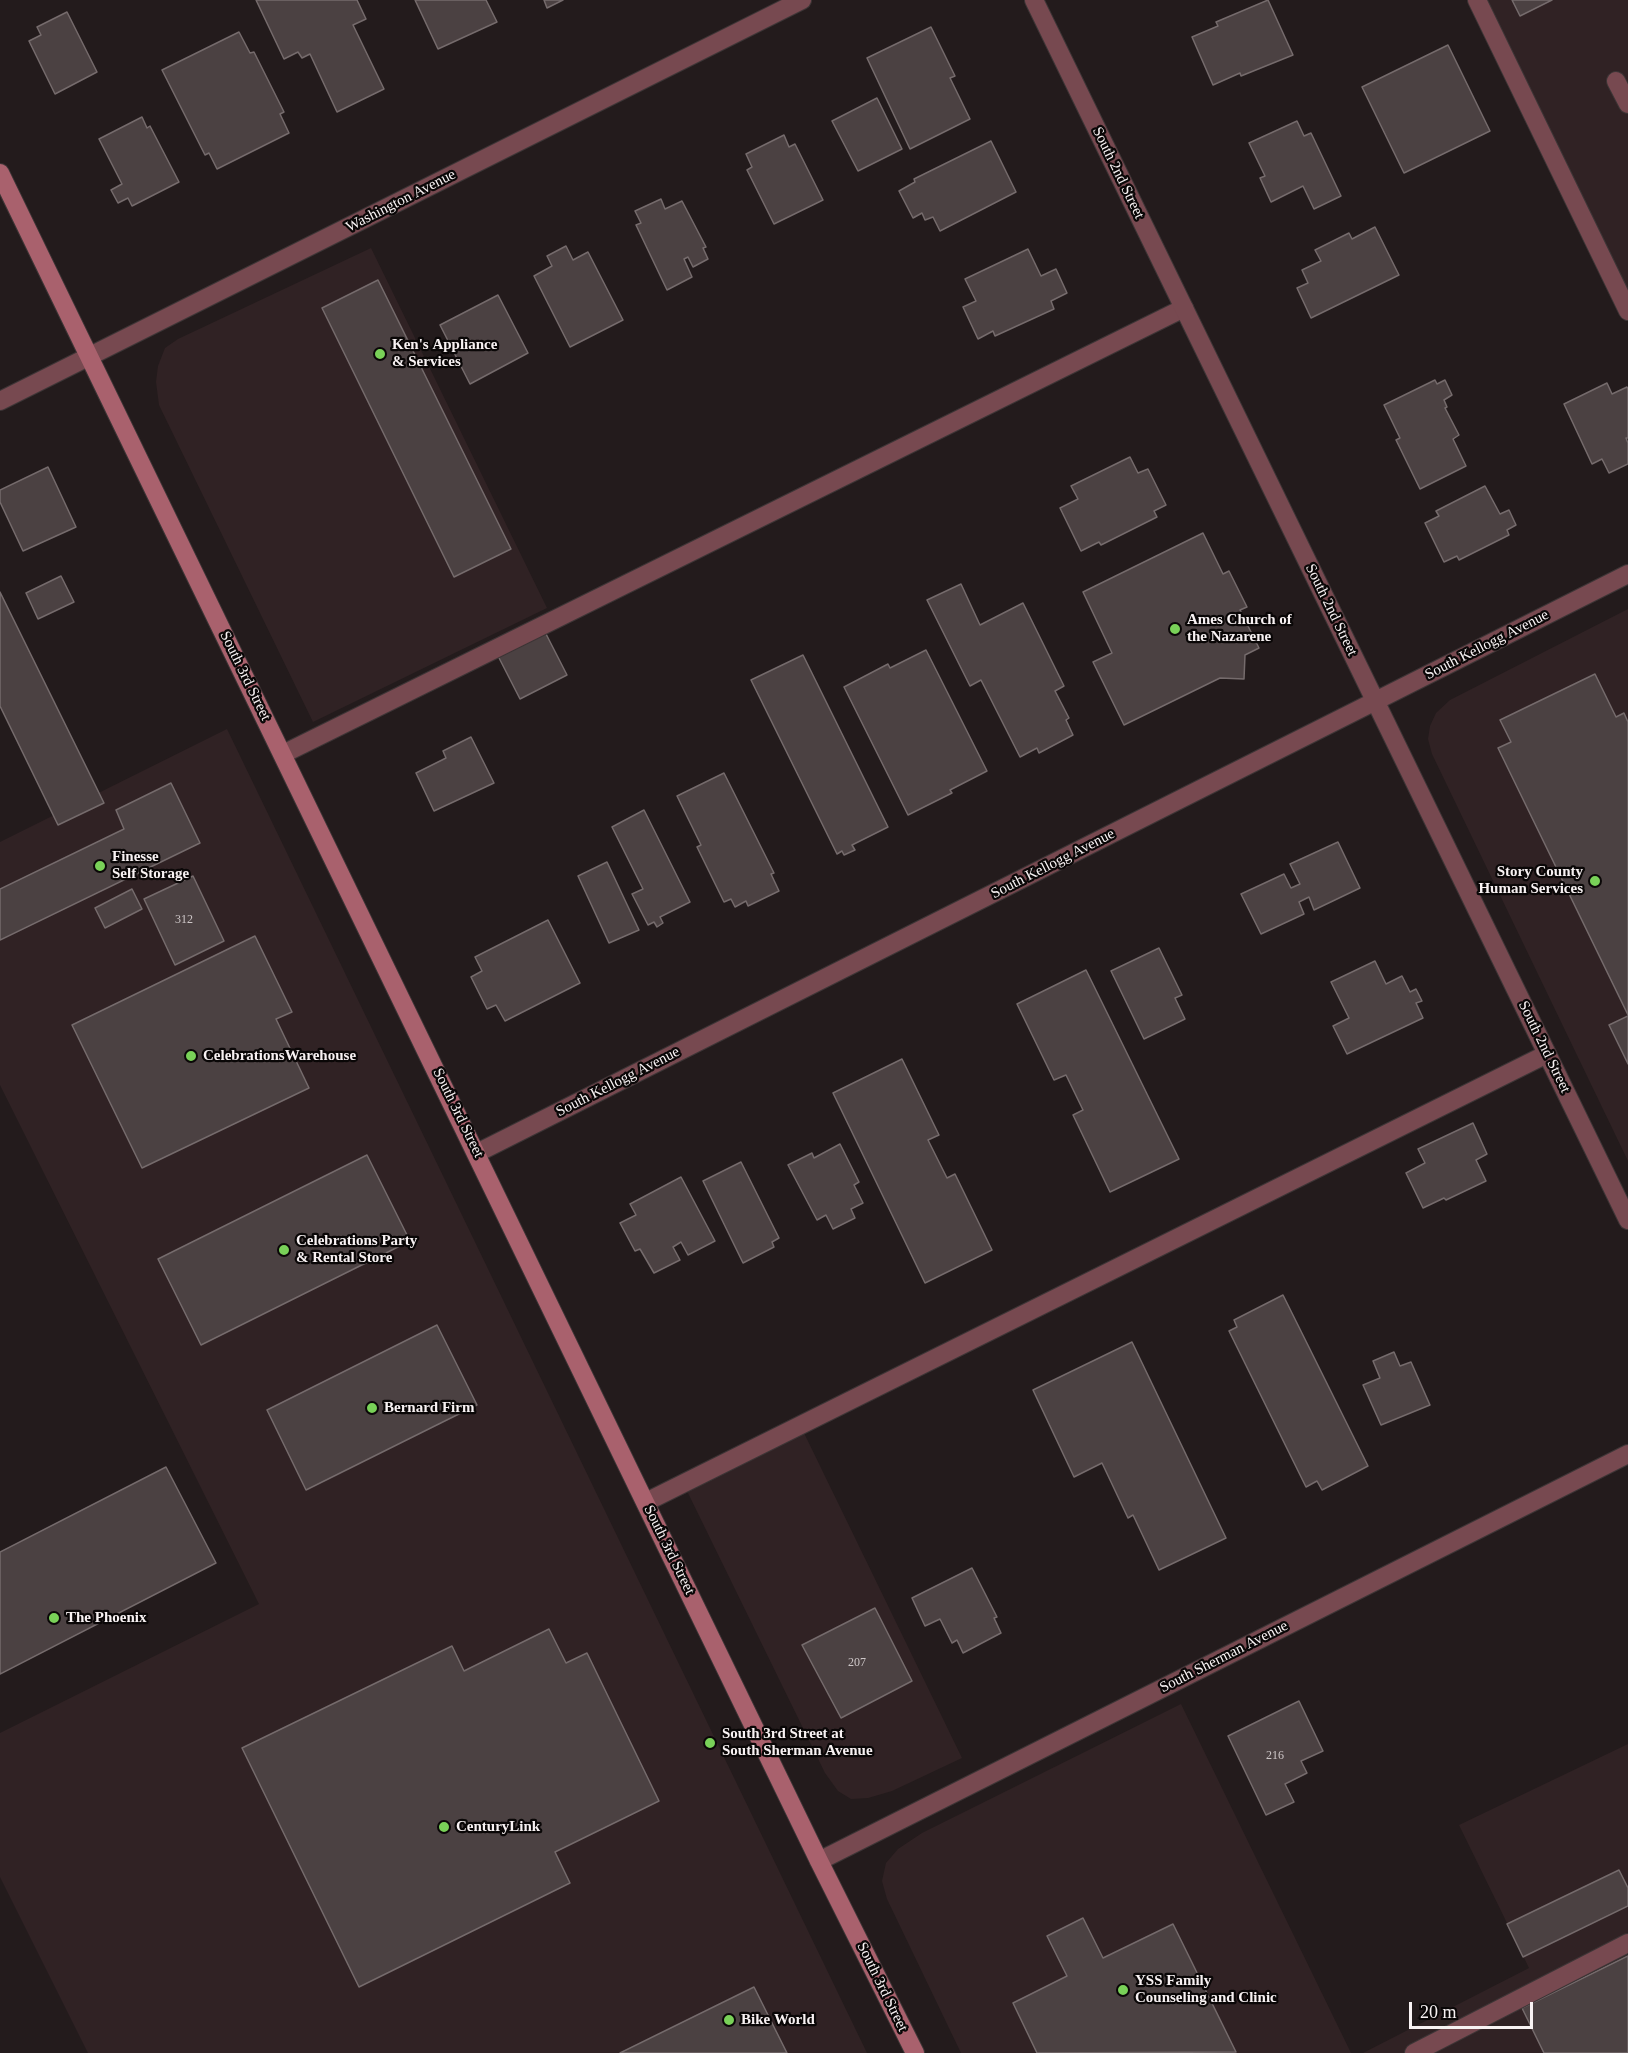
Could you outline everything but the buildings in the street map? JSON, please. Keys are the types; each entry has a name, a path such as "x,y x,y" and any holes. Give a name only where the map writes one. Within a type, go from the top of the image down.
{"main road":[{"name":"South 3rd Street","path":"0,173 819,1860 915,2053"}],"street":[{"name":"Washington Avenue","path":"0,401 802,0"},
{"name":"South 2nd Street","path":"1034,0 1628,1220"},
{"path":"1477,0 1628,311"},
{"path":"1616,81 1628,104"},
{"path":"284,754 1184,308"},
{"name":"South Kellogg Avenue","path":"477,1153 1628,574"},
{"path":"646,1502 1547,1054"},
{"name":"South Sherman Avenue","path":"819,1860 1628,1455"},
{"path":"1414,2053 1628,1943"}],"shaded area":[{"path":"1484,0 1628,0 1628,299"},
{"path":"371,248 547,608 313,722 159,405 156,382 158,366 165,348 178,339"},
{"path":"1628,609 1628,1161 1432,754 1428,739 1430,726 1436,713 1450,700"},
{"path":"227,729 867,2053 88,2053 0,1877 0,1733 259,1604 0,1085 0,842"},
{"path":"804,1433 962,1758 892,1791 868,1798 851,1799 838,1791 825,1773 687,1491"},
{"path":"1181,1704 1351,2053 961,2053 887,1899 882,1881 886,1863 898,1849 922,1833"},
{"path":"1628,1744 1628,2053 1363,2053 1529,1968 1459,1825"}],"place":[{"name":"Ken's Appliance & Services","path":"380,354"},
{"name":"Ames Church of the Nazarene","path":"1175,629"},
{"name":"Finesse Self Storage","path":"100,866"},
{"name":"Story County Human Services","path":"1595,881"},
{"name":"CelebrationsWarehouse","path":"191,1056"},
{"name":"Celebrations Party & Rental Store","path":"284,1250"},
{"name":"Bernard Firm","path":"372,1408"},
{"name":"The Phoenix","path":"54,1618"},
{"name":"South 3rd Street at South Sherman Avenue","path":"710,1743"},
{"name":"CenturyLink","path":"444,1827"},
{"name":"YSS Family Counseling and Clinic","path":"1123,1990"},
{"name":"Bike World","path":"729,2020"}]}
